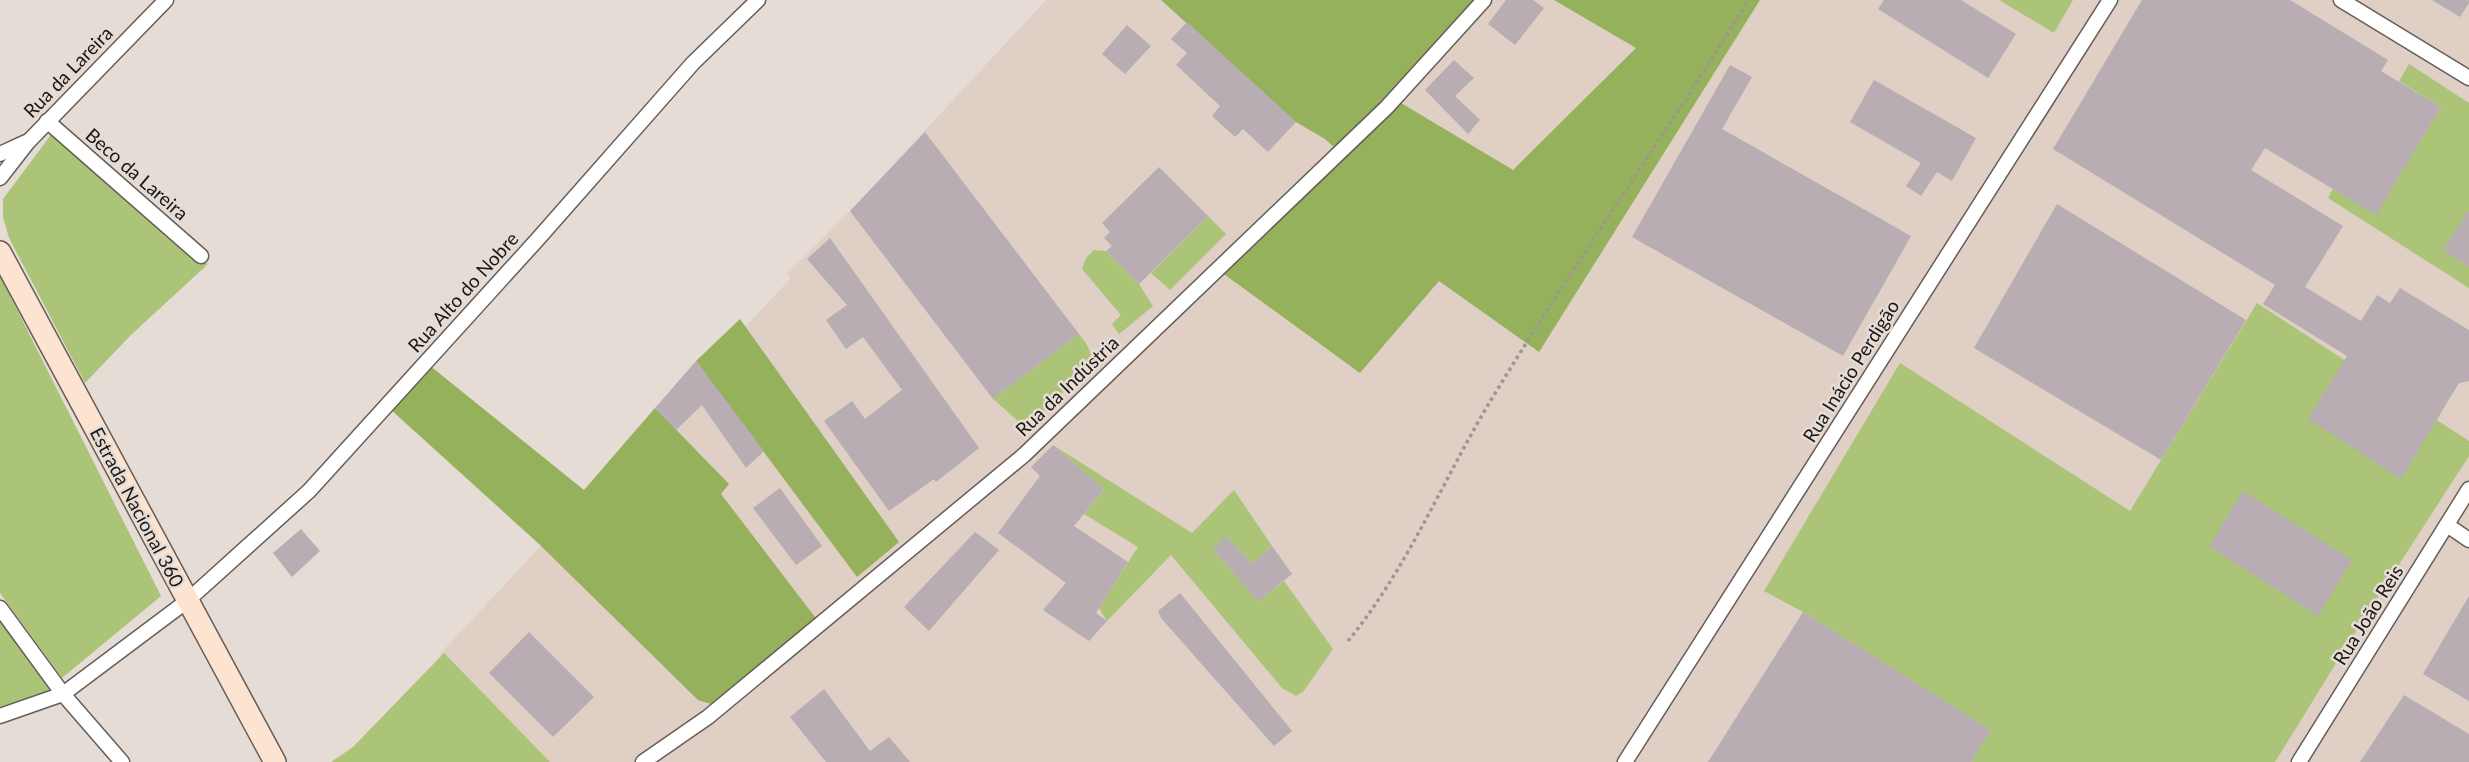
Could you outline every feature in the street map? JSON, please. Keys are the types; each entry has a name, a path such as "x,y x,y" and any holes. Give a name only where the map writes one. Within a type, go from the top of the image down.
{"main road":[{"name":"Estrada Nacional 360","path":"0,252 275,762"}],"street":[{"name":"Rua da Lareira","path":"0,178 47,121 166,0"},
{"name":"Rua Alto do Nobre","path":"0,716 63,694 187,601 309,491 693,63 758,0"},
{"name":"Rua da Indústria","path":"643,762 708,717 1024,455 1387,107 1484,0"},
{"name":"Rua Inácio Perdigão","path":"1625,762 2110,0"},
{"path":"2341,0 2469,78"},
{"name":"Beco da Lareira","path":"47,121 201,256"},
{"name":"Rua da Lareira","path":"0,154 28,142"},
{"name":"Rua João Reis","path":"2299,762 2469,489"},
{"path":"2447,526 2469,540"},
{"path":"0,608 63,694 122,762"}],"path":[{"path":"1348,641 1400,564 1497,391 1749,0"}],"shaded area":[{"path":"1046,0 2469,0 2469,762 541,762 439,655 790,279 787,274 850,211"}],"green space":[{"path":"1161,0 1481,0 1337,150 1325,139 1296,122"},
{"path":"1554,0 1760,0 1539,352 1439,281 1360,373 1221,272 1396,100 1513,170 1636,48"},
{"path":"1999,0 2073,0 2054,33"},
{"path":"2409,64 2469,103 2469,210 2444,250 2469,267 2469,288 2328,198 2333,189 2376,214 2441,107 2399,81"},
{"path":"56,128 208,264 131,335 85,383 9,238 3,217 3,199"},
{"path":"1208,216 1226,234 1170,290 1151,273"},
{"path":"1094,250 1106,251 1139,284 1153,306 1119,334 1112,324 1121,315 1082,269 1086,258"},
{"path":"0,276 161,596 62,678 0,593"},
{"path":"2257,303 2469,441 2469,456 2275,762 1971,762 1990,730 1803,612 1764,591 1900,363 2130,511"},
{"path":"740,319 899,542 857,577 696,361"},
{"path":"1079,334 1090,350 1089,369 1025,427 993,399"},
{"path":"429,365 584,490 655,408 729,484 721,494 818,621 714,705 698,700 539,544 389,408"},
{"path":"1053,445 1192,533 1234,490 1272,546 1253,564 1225,537 1213,549 1258,602 1284,581 1333,649 1303,692 1296,696 1282,688 1171,555 1107,621 1099,608 1138,547 1084,514 1104,489"},
{"path":"0,608 63,694 0,716"},
{"path":"444,653 550,762 331,762 353,747"}],"building":[{"path":"1506,0 1533,0 1544,8 1515,45 1488,24"},
{"path":"1884,0 1961,0 2016,34 1988,78 1878,9"},
{"path":"2142,0 2290,0 2388,60 2381,71 2441,107 2376,215 2265,148 2251,170 2343,226 2305,287 2361,321 2377,295 2390,303 2400,288 2469,330 2469,381 2459,383 2401,479 2308,419 2347,356 2263,304 2275,285 2053,149"},
{"path":"2432,0 2469,0 2469,3 2460,17"},
{"path":"1187,22 1296,122 1268,152 1243,129 1235,137 1212,116 1220,106 1176,65 1187,53 1171,39"},
{"path":"1127,25 1151,46 1125,74 1102,54"},
{"path":"1454,60 1474,78 1455,96 1480,120 1468,134 1425,90"},
{"path":"1730,65 1752,77 1722,129 1911,236 1843,356 1632,237"},
{"path":"1874,80 1976,138 1952,181 1937,172 1921,196 1906,186 1921,163 1850,122"},
{"path":"925,132 1079,334 993,399 850,211"},
{"path":"1159,167 1208,216 1139,284 1106,251 1112,246 1104,238 1110,232 1102,223"},
{"path":"2057,204 2246,320 2161,460 1974,348"},
{"path":"2469,210 2469,267 2443,250"},
{"path":"830,238 979,448 936,482 934,479 889,511 824,421 852,401 865,419 902,390 863,337 846,349 826,320 847,305 807,259"},
{"path":"696,361 764,451 746,468 702,405 676,430 655,408"},
{"path":"1053,445 1104,489 1074,526 1128,562 1096,613 1107,621 1089,641 1043,610 1066,583 998,533 1040,476 1031,467"},
{"path":"780,488 822,546 796,565 753,508"},
{"path":"2243,491 2352,560 2318,616 2209,546"},
{"path":"301,529 320,551 292,577 273,553"},
{"path":"975,532 999,550 929,631 904,607"},
{"path":"1225,536 1253,564 1272,546 1292,574 1258,602 1213,549"},
{"path":"1180,593 1292,731 1274,746 1161,618 1158,611"},
{"path":"2469,596 2469,701 2423,674"},
{"path":"1803,612 1991,730 1971,762 1708,762"},
{"path":"529,632 594,697 553,737 489,673"},
{"path":"824,689 870,751 889,737 910,762 826,762 790,717"},
{"path":"2404,695 2469,734 2469,762 2360,762"}]}
